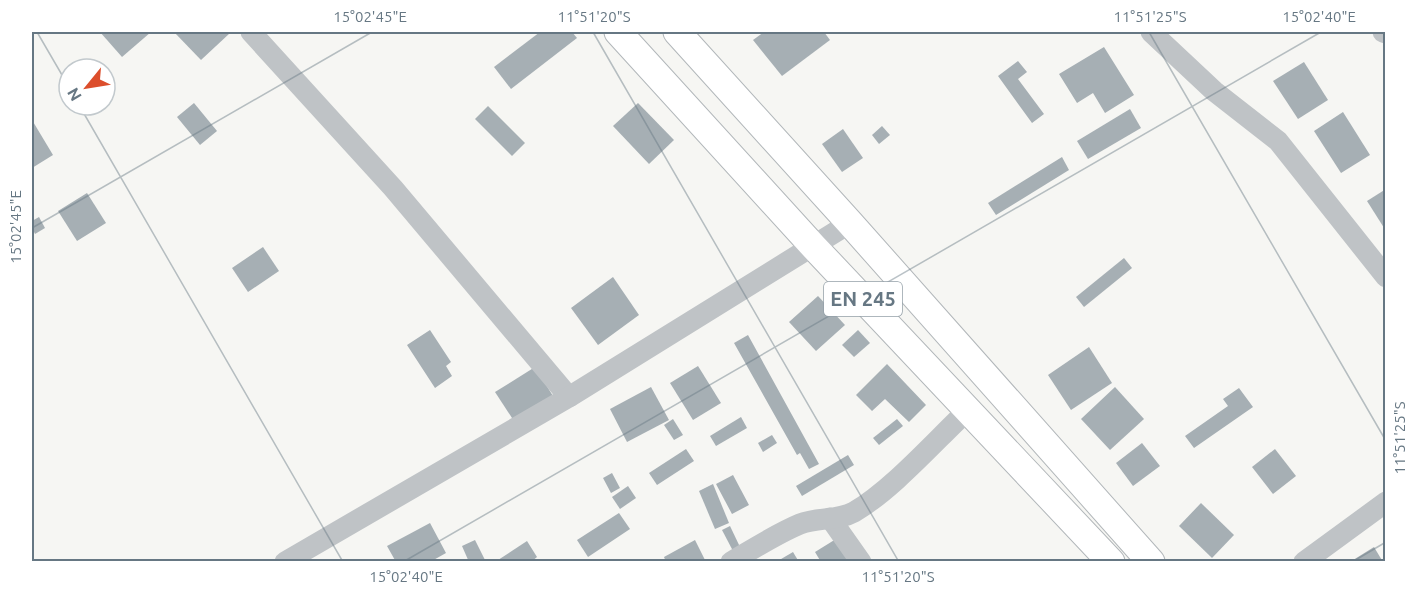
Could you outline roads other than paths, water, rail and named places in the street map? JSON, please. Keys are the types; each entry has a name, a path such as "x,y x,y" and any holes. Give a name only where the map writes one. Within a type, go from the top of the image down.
{"main road":[{"name":"EN 245","path":"618,32 813,246 1111,561"},
{"name":"EN 245","path":"677,32 1151,561"}],"street":[{"path":"251,32 393,188 569,398"},
{"path":"1151,32 1214,91 1278,141 1386,278"},
{"path":"285,561 569,398 850,223"},
{"path":"731,561 800,524 852,513 873,499 968,410"},
{"path":"1304,561 1386,502"},
{"path":"830,518 861,561"}]}
